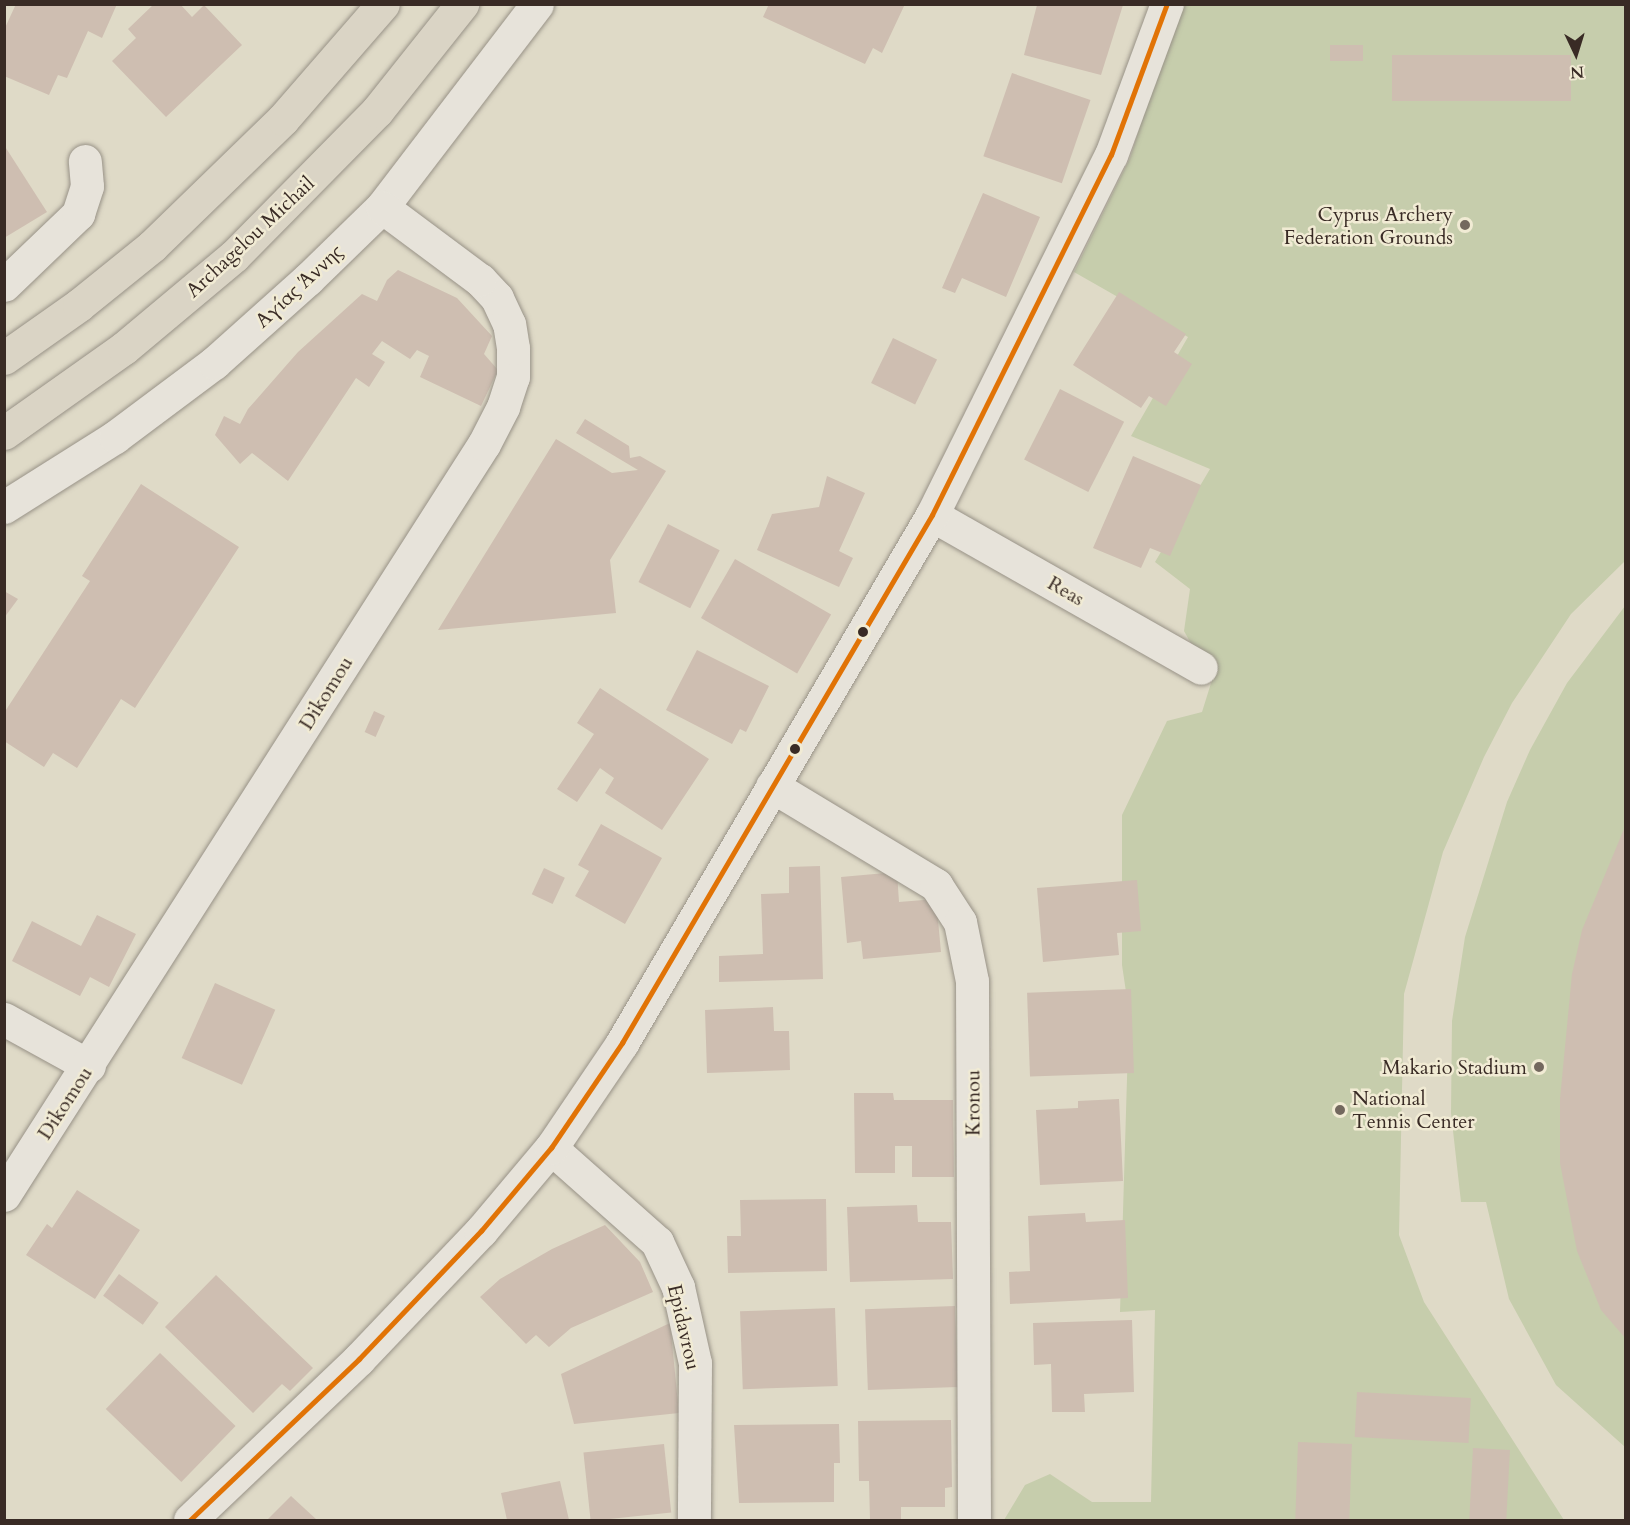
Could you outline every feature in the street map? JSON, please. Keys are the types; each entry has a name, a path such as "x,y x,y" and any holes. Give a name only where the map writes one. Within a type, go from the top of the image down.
{"highway":[{"path":"4,358 80,305 152,246 283,119 383,4"},
{"name":"Archagelou Michail","path":"4,433 124,348 234,256 377,111 462,4"}],"street":[{"name":"Αγίας Άννης","path":"4,507 115,437 214,363 382,207 537,4"},
{"path":"190,1521 367,1350 481,1231 551,1148 622,1043 932,515 1111,155 1167,4"},
{"path":"4,285 78,214 87,186 85,161"},
{"name":"Dikomou","path":"4,1195 89,1066 484,444 509,387 513,348 509,324 497,298 480,280 382,207"},
{"name":"Reas","path":"932,515 1201,668"},
{"name":"Kronou","path":"771,786 936,885 960,922 972,981 974,1521"},
{"path":"4,1019 89,1066"},
{"name":"Epidavrou","path":"551,1148 657,1242 678,1287 695,1364 694,1521"}],"green space":[{"path":"1185,4 1625,5 1624,562 1571,614 1512,703 1484,757 1443,852 1404,994 1399,1235 1424,1302 1564,1520 1004,1520 1025,1485 1050,1474 1092,1502 1151,1502 1155,1310 1120,1312 1129,1012 1122,965 1122,815 1167,721 1202,712 1217,664 1198,656 1184,631 1190,589 1155,562 1210,469 1131,436 1188,337 1074,272 1130,158 1176,14"},
{"name":"Makario Stadium","path":"1625,606 1625,1447 1556,1385 1509,1299 1486,1202 1461,1202 1451,1113 1452,1021 1465,937 1507,802 1530,750 1567,683"}],"building":[{"path":"16,4 117,4 102,38 88,31 67,78 58,75 49,95 4,76 4,30"},
{"path":"154,4 180,4 192,17 204,5 242,45 166,117 112,61 136,38 128,29"},
{"path":"769,4 905,4 882,53 873,48 865,64 763,17"},
{"path":"1037,5 1123,5 1101,75 1024,55"},
{"path":"1330,45 1363,45 1363,61 1330,61"},
{"path":"1392,55 1571,55 1571,101 1392,101"},
{"path":"1012,73 1090,100 1062,183 983,156"},
{"path":"4,145 47,212 4,238"},
{"path":"983,193 1040,217 1006,297 962,278 955,293 942,288"},
{"path":"398,270 457,298 492,336 484,354 498,370 481,406 420,377 429,356 417,350 410,359 382,341 372,354 385,362 369,387 356,378 288,481 252,453 240,464 215,435 224,416 240,424 248,409 298,352 362,294 377,301 387,280"},
{"path":"1119,292 1186,334 1174,352 1192,364 1166,406 1149,396 1141,408 1073,365"},
{"path":"893,338 937,359 915,404 871,383"},
{"path":"1060,389 1124,422 1088,492 1024,459"},
{"path":"585,419 629,446 630,458 640,456 666,471 610,560 616,613 438,630 556,439 612,473 638,470 576,433"},
{"path":"1133,456 1201,485 1170,556 1150,548 1141,568 1093,548"},
{"path":"827,476 865,493 839,551 853,558 839,587 757,550 772,514 819,507"},
{"path":"141,484 239,547 135,708 121,699 77,768 53,753 44,767 4,741 4,713 90,581 82,576"},
{"path":"668,524 720,550 690,608 638,582"},
{"path":"735,559 831,614 797,673 701,618"},
{"path":"4,591 18,599 4,618"},
{"path":"697,650 769,686 746,732 740,729 732,744 666,710"},
{"path":"600,688 709,759 662,830 605,793 614,778 600,768 577,802 557,789 594,734 577,723"},
{"path":"374,711 385,716 376,737 365,732"},
{"path":"601,824 662,858 625,924 575,896 589,871 578,865"},
{"path":"1626,824 1626,1339 1601,1310 1577,1251 1560,1163 1560,1099 1572,974 1582,930"},
{"path":"820,866 823,979 719,982 719,956 763,954 761,894 789,893 789,867"},
{"path":"544,868 565,878 553,904 532,894"},
{"path":"897,872 899,902 936,899 941,952 863,959 861,941 847,943 841,877"},
{"path":"1137,880 1141,931 1117,933 1119,955 1043,962 1037,888"},
{"path":"97,915 136,934 109,987 90,977 80,996 12,961 32,921 81,946"},
{"path":"215,983 275,1010 242,1085 182,1058"},
{"path":"1131,989 1134,1073 1030,1077 1027,993"},
{"path":"773,1007 774,1031 789,1031 790,1070 707,1073 705,1010"},
{"path":"854,1093 893,1093 894,1100 953,1100 954,1177 912,1177 912,1146 895,1146 895,1173 855,1173"},
{"path":"1119,1099 1123,1181 1040,1185 1036,1110 1078,1108 1078,1101"},
{"path":"77,1190 140,1230 95,1299 26,1255 47,1224 52,1228"},
{"path":"826,1199 827,1271 728,1273 727,1236 741,1236 740,1200"},
{"path":"917,1205 918,1222 951,1222 953,1279 850,1282 847,1207"},
{"path":"1085,1213 1086,1222 1125,1220 1128,1298 1010,1304 1009,1272 1030,1271 1028,1216"},
{"path":"605,1225 640,1262 653,1292 571,1328 549,1347 536,1335 526,1344 480,1297 500,1279 552,1249"},
{"path":"119,1274 159,1303 143,1325 103,1296"},
{"path":"216,1275 313,1368 290,1391 282,1384 253,1413 165,1327"},
{"path":"955,1306 958,1387 868,1390 865,1309"},
{"path":"835,1308 838,1386 743,1389 740,1311"},
{"path":"1132,1320 1134,1392 1084,1394 1085,1412 1052,1412 1051,1364 1034,1365 1033,1323"},
{"path":"670,1323 679,1413 574,1424 561,1374"},
{"path":"160,1353 236,1426 181,1482 106,1409"},
{"path":"1357,1392 1471,1398 1468,1443 1355,1437"},
{"path":"951,1420 952,1487 945,1488 945,1507 901,1507 901,1520 870,1520 869,1481 859,1481 858,1421"},
{"path":"839,1424 840,1463 834,1463 834,1502 739,1503 734,1425"},
{"path":"1298,1442 1352,1444 1349,1520 1295,1520"},
{"path":"664,1444 671,1513 591,1520 583,1452"},
{"path":"1473,1448 1510,1450 1506,1520 1469,1520"},
{"path":"560,1481 569,1520 507,1520 501,1493"},
{"path":"291,1496 317,1520 267,1520"}],"transit line":[{"path":"190,1520 359,1359 481,1231 551,1148 622,1043 932,515 1111,155 1167,4"}],"place":[{"name":"Cyprus Archery Federation Grounds","path":"1465,225"},
{"name":"Makario Stadium","path":"1539,1067"},
{"name":"National Tennis Center","path":"1340,1110"}]}
